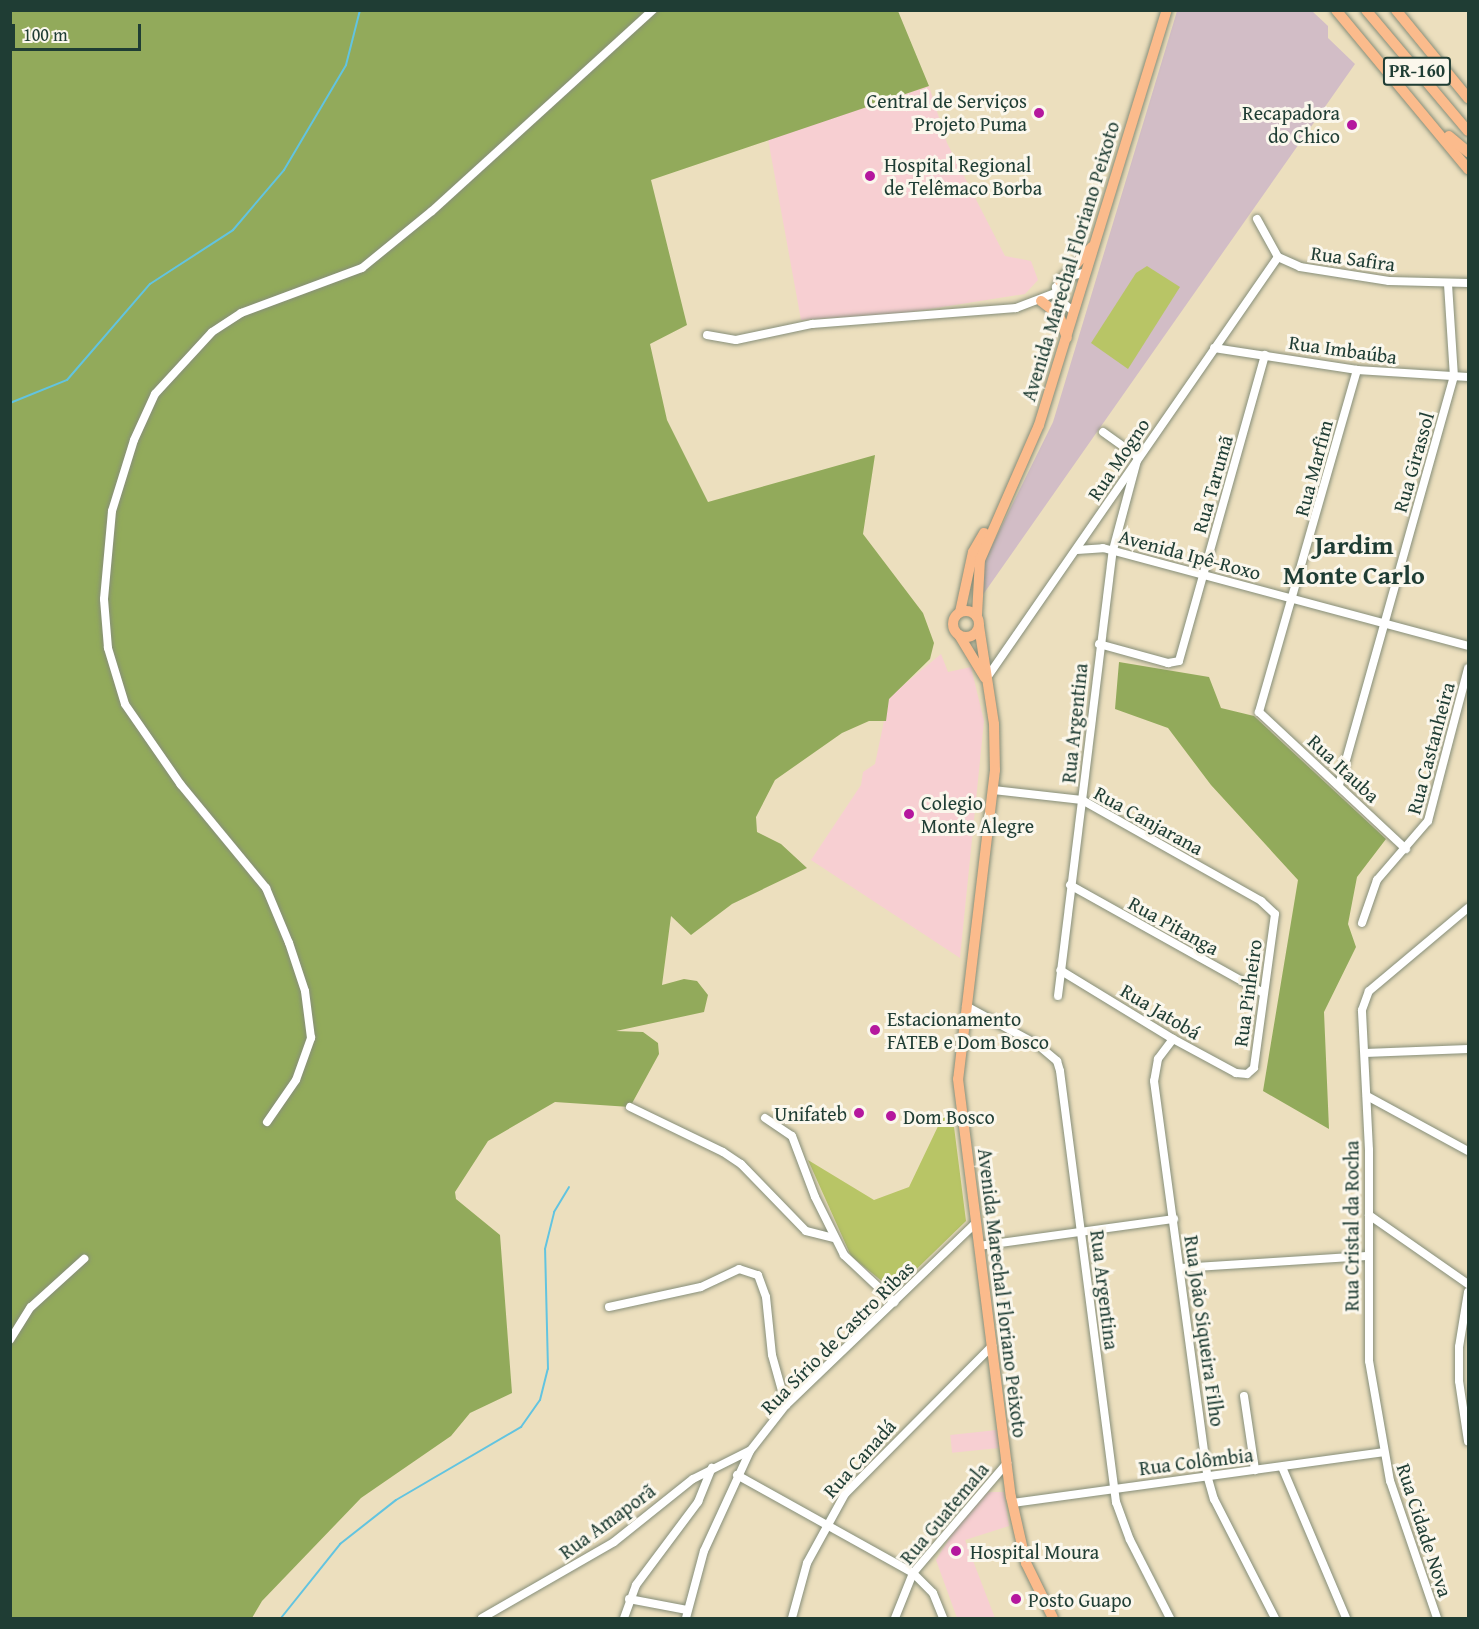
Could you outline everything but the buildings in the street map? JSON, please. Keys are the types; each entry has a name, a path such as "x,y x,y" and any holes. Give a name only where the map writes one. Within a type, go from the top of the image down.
{"main road":[{"name":"Avenida Marechal Floriano Peixoto","path":"1053,1618 1026,1563 1012,1503 958,1079 993,790 994,724 979,625 976,577 995,518 1039,425 1167,10"},
{"path":"1336,10 1437,127 1468,169"},
{"name":"PR-160","path":"1366,10 1468,131"},
{"path":"1396,10 1468,98"},
{"path":"1437,127 1468,152"},
{"path":"1060,281 1094,244"},
{"path":"1041,301 1059,315 1067,338"},
{"name":"Avenida Marechal Floriano Peixoto","path":"960,612 973,552 995,518"},
{"path":"970,611 979,625 970,637 959,635 953,625 960,612 970,611"},
{"path":"969,654 979,625"},
{"name":"Avenida Marechal Floriano Peixoto","path":"959,635 986,679"}],"street":[{"path":"267,1122 296,1080 311,1038 304,991 289,943 266,888 181,785 125,704 108,648 104,599 112,511 135,440 156,394 212,332 241,313 362,268 432,212 653,10"},
{"path":"1257,219 1278,257"},
{"name":"Rua Safira","path":"1278,257 1300,267 1344,275 1448,284 1468,283"},
{"name":"Rua Mogno","path":"986,679 1278,257"},
{"path":"707,335 736,340 812,324 1016,308 1041,301 1055,293 1060,281 1084,273"},
{"name":"Rua Girassol","path":"1339,785 1454,377 1448,284"},
{"path":"1055,293 1073,311"},
{"name":"Rua Imbaúba","path":"1214,348 1357,370 1468,377"},
{"name":"Rua Tarumã","path":"1099,644 1168,663 1175,664 1181,657 1265,355"},
{"name":"Rua Marfim","path":"1259,712 1294,599 1357,370"},
{"path":"1103,432 1138,457"},
{"name":"Rua Argentina","path":"1058,996 1099,644 1113,550 1138,457"},
{"name":"Avenida Ipê-Roxo","path":"1077,550 1096,547 1113,550 1468,646"},
{"name":"Rua Castanheira","path":"1362,923 1377,880 1428,821 1468,668"},
{"name":"Rua Itauba","path":"1259,712 1406,849"},
{"name":"Rua Canjarana","path":"993,790 1082,800 1261,901 1275,914"},
{"name":"Rua Pitanga","path":"1070,885 1263,993"},
{"name":"Rua Cristal da Rocha","path":"1383,1452 1369,1361 1366,1256 1369,1215 1365,999 1369,991 1468,908"},
{"name":"Rua Pinheiro","path":"1248,1074 1254,1068 1275,914"},
{"name":"Rua Jatobá","path":"1060,970 1173,1039 1236,1074 1248,1074"},
{"name":"Rua Argentina","path":"966,1006 1038,1045 1057,1061 1113,1489 1130,1540 1170,1618"},
{"name":"Rua João Siqueira Filho","path":"1173,1039 1158,1059 1154,1071 1208,1475 1214,1498 1275,1618"},
{"path":"1365,1053 1468,1049"},
{"path":"1367,1096 1468,1150"},
{"path":"630,1107 723,1152 741,1164 806,1231 834,1238"},
{"path":"765,1118 792,1136 834,1238 855,1268 894,1302"},
{"path":"1369,1215 1468,1284"},
{"path":"979,1246 1173,1219"},
{"name":"Rua Sírio de Castro Ribas","path":"687,1614 704,1551 750,1451 786,1405 976,1223"},
{"path":"1180,1268 1366,1256"},
{"path":"10,1340 31,1307 84,1259"},
{"path":"609,1307 701,1287 739,1269 758,1275 766,1297 774,1363 786,1405"},
{"path":"1468,1292 1458,1347 1459,1381 1468,1441"},
{"name":"Rua Canadá","path":"792,1618 807,1563 825,1524 864,1471 992,1346"},
{"path":"1244,1396 1255,1470"},
{"name":"Rua Amaporã","path":"482,1618 614,1542 712,1468 750,1451"},
{"name":"Rua Colômbia","path":"1012,1503 1383,1452"},
{"name":"Rua Cidade Nova","path":"1383,1452 1407,1539 1437,1618"},
{"name":"Rua Guatemala","path":"895,1618 913,1573 1007,1463"},
{"path":"1282,1467 1346,1618"},
{"path":"624,1618 629,1599 648,1566 698,1502 712,1468"},
{"path":"737,1475 913,1573 933,1593 943,1618"},
{"path":"629,1599 687,1614"}],"shaded area":[{"path":"1177,11 1312,11 1328,26 1328,38 1355,64 982,596 983,564 1053,422"},
{"name":"Hospital Regional de Telêmaco Borba","path":"929,86 947,143 1005,256 1031,261 1038,280 1025,294 904,313 801,320 768,139"},
{"name":"Colegio Monte Alegre","path":"941,654 948,672 971,667 984,721 960,958 811,860 861,785 863,772 875,764 889,697"},
{"path":"997,1430 999,1448 952,1453 950,1435"},
{"name":"Hospital Moura","path":"988,1492 1004,1492 1009,1526 965,1540 995,1618 957,1618 936,1560 957,1526"}],"green space":[{"path":"11,11 898,11 929,86 651,180 687,325 650,344 667,420 708,502 875,455 863,534 923,613 934,643 930,659 889,699 886,721 869,721 842,733 775,780 756,817 757,832 781,844 807,868 732,904 691,935 671,916 662,985 684,979 697,981 708,995 704,1012 616,1031 643,1032 658,1043 659,1054 630,1107 555,1102 488,1141 455,1192 456,1199 500,1235 512,1393 470,1413 451,1436 361,1498 262,1601 252,1618 11,1618"},
{"path":"1147,266 1180,287 1128,369 1091,343 1136,273"},
{"path":"1119,662 1209,677 1221,708 1254,716 1386,839 1357,877 1348,924 1356,947 1324,1012 1329,1129 1263,1091 1298,880 1211,785 1168,728 1115,709"},
{"path":"952,1111 966,1221 894,1291 851,1256 808,1160 874,1200 909,1187 941,1120"}],"waterway":[{"path":"10,403 67,380 150,284 233,230 284,170 346,65 360,10"},
{"path":"281,1618 340,1544 396,1500 521,1427 540,1400 548,1369 545,1249 554,1212 569,1187"}],"place":[{"name":"Central de Serviços Projeto Puma","path":"1039,113"},
{"name":"Recapadora do Chico","path":"1352,125"},
{"name":"Hospital Regional de Telêmaco Borba","path":"870,176"},
{"name":"Colegio Monte Alegre","path":"909,814"},
{"name":"Estacionamento FATEB e Dom Bosco","path":"875,1030"},
{"name":"Unifateb","path":"859,1113"},
{"name":"Dom Bosco","path":"891,1116"},
{"name":"Hospital Moura","path":"956,1551"},
{"name":"Posto Guapo","path":"1016,1599"}],"district":[{"name":"Jardim Monte Carlo","path":"1354,560"}]}
